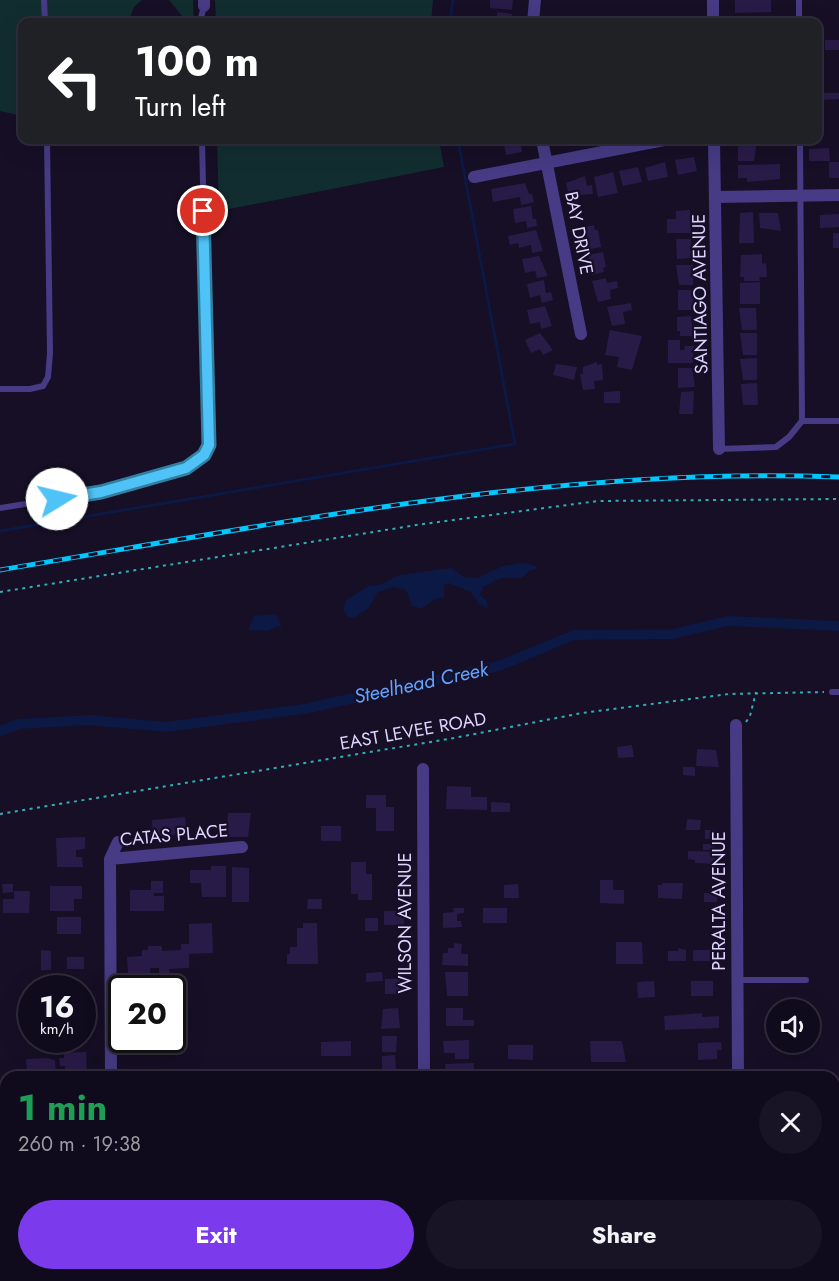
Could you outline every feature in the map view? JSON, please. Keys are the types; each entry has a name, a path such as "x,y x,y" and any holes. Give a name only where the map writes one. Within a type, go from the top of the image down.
{"street":[{"path":"534,18 536,0"},
{"path":"712,0 713,18"},
{"name":"BAY DRIVE","path":"543,144 581,334"},
{"path":"474,177 643,144"},
{"name":"SANTIAGO AVENUE","path":"714,144 719,449"},
{"path":"716,197 839,195"},
{"name":"PERALTA AVENUE","path":"736,725 738,1071"},
{"name":"WILSON AVENUE","path":"423,769 424,1071"},
{"path":"111,1071 110,860 118,842"},
{"name":"CATAS PLACE","path":"110,860 242,847"}],"lane":[{"path":"44,0 45,18"},
{"path":"799,0 799,18"},
{"path":"201,18 204,3"},
{"path":"0,389 30,389 43,386 48,377 50,353 46,144"},
{"path":"0,508 101,492 186,468 204,455 209,445 202,144"},
{"path":"719,449 776,447 789,437 802,421 800,144"},
{"path":"802,421 839,421"},
{"path":"737,980 806,980"}],"path":[{"path":"0,592 423,524 598,501 839,499"},
{"path":"736,725 749,722 756,692"},
{"name":"EAST LEVEE ROAD","path":"0,814 454,738 582,713 704,696 756,692 835,692"}],"green space":[{"path":"0,0 142,0 134,7 130,18 18,18 18,115 0,111"},
{"path":"169,0 193,0 194,18 184,18"},
{"path":"215,0 433,0 431,18 216,18"},
{"path":"217,144 440,144 444,167 219,211"}],"water":[{"path":"523,563 536,566 538,569 531,570 522,578 501,578 483,587 480,595 487,601 488,609 479,604 471,592 448,583 444,585 444,597 420,609 412,606 406,590 393,587 378,592 368,609 354,618 348,617 343,610 346,600 368,586 379,585 399,575 451,568 464,577 477,578 503,566"},
{"path":"276,614 282,628 277,626 268,631 248,630 254,616"}],"building":[{"path":"490,0 513,0 512,10 490,8"},
{"path":"735,0 771,0 771,12 735,13"},
{"path":"497,12 512,14 512,18 496,18"},
{"path":"825,40 839,40 839,50 825,50"},
{"path":"822,93 839,93 839,99 822,100"},
{"path":"504,144 521,144 522,152 506,155"},
{"path":"744,144 756,144 754,161 738,161 738,146 744,146"},
{"path":"829,148 830,161 809,161 809,149"},
{"path":"694,157 697,171 678,175 675,160"},
{"path":"665,162 668,177 648,181 645,168"},
{"path":"829,162 839,162 839,178 829,178"},
{"path":"780,164 780,179 747,182 747,178 738,178 738,165"},
{"path":"638,167 642,182 623,186 619,171"},
{"path":"613,172 618,193 598,197 594,177"},
{"path":"585,176 587,186 592,185 593,194 577,195 579,206 571,208 566,183"},
{"path":"525,183 534,202 521,205 520,197 493,202 491,189"},
{"path":"531,206 533,219 536,219 537,226 527,228 526,221 515,223 513,209"},
{"path":"690,210 691,233 667,233 667,219 676,219 676,211"},
{"path":"753,212 754,243 739,243 740,213"},
{"path":"759,213 778,213 781,231 760,228"},
{"path":"839,214 839,227 820,228 820,215"},
{"path":"594,225 595,230 598,230 601,247 587,250 581,228"},
{"path":"536,230 543,251 532,253 531,245 519,248 518,243 510,245 508,236"},
{"path":"833,233 839,233 839,248 833,248"},
{"path":"676,239 691,239 692,258 677,259"},
{"path":"603,252 606,267 603,268 604,272 592,275 588,255"},
{"path":"762,254 762,264 766,263 767,277 759,277 760,281 744,281 744,277 740,277 741,255"},
{"path":"539,256 548,276 537,278 535,271 525,273 522,259"},
{"path":"676,265 693,265 693,285 679,285"},
{"path":"606,278 607,283 617,281 618,288 610,290 611,299 598,302 592,281"},
{"path":"544,280 546,293 551,292 553,300 542,303 540,295 530,298 527,284"},
{"path":"760,282 760,304 740,304 740,283"},
{"path":"678,290 693,290 693,310 678,310"},
{"path":"631,303 632,310 623,312 625,324 612,326 607,307"},
{"path":"545,306 552,326 541,329 540,322 530,324 527,310"},
{"path":"739,308 756,308 757,330 742,330"},
{"path":"691,316 693,336 680,336 680,331 677,331 677,317"},
{"path":"610,330 642,336 632,370 617,367 619,357 605,355"},
{"path":"540,333 553,350 543,355 540,349 531,353 525,340"},
{"path":"740,333 757,333 757,355 743,355"},
{"path":"668,340 680,340 680,350 685,350 684,346 694,346 693,363 668,363"},
{"path":"757,358 757,380 743,380 740,359"},
{"path":"597,362 597,365 602,364 603,380 594,381 595,389 583,390 580,374 583,374 583,367"},
{"path":"556,364 577,367 574,380 553,375"},
{"path":"678,368 692,368 695,387 678,388"},
{"path":"757,383 758,405 743,405 741,384"},
{"path":"620,391 620,403 604,403 604,392"},
{"path":"694,391 693,414 679,414 681,392"},
{"path":"632,745 634,757 618,758 617,747"},
{"path":"697,749 716,750 719,767 696,766"},
{"path":"683,767 695,767 695,776 683,775"},
{"path":"447,786 471,787 471,797 487,797 487,810 446,809"},
{"path":"366,795 386,795 386,807 394,807 394,831 376,831 376,808 366,808"},
{"path":"491,802 510,803 510,812 491,812"},
{"path":"228,813 251,813 248,837 226,837"},
{"path":"185,817 187,834 153,836 152,820"},
{"path":"687,819 701,820 700,830 686,830"},
{"path":"321,826 341,826 341,841 321,841"},
{"path":"705,830 716,830 715,839 705,839"},
{"path":"85,837 85,849 76,850 76,857 82,857 83,867 57,867 56,838"},
{"path":"703,844 715,844 715,850 703,850"},
{"path":"688,851 718,852 717,864 695,863 695,860 688,859"},
{"path":"351,862 366,862 366,874 372,874 372,900 358,900 358,894 351,894"},
{"path":"211,866 226,866 226,897 202,897 201,883 190,883 190,870 211,870"},
{"path":"232,867 249,868 249,902 232,902"},
{"path":"600,880 613,880 613,890 624,890 624,904 600,903"},
{"path":"151,881 163,881 163,893 154,893 154,896 164,896 164,911 130,911 130,890 151,890"},
{"path":"683,883 682,899 658,898 658,885"},
{"path":"2,884 13,884 13,892 3,893"},
{"path":"518,884 519,898 504,898 504,885"},
{"path":"50,886 82,886 82,899 74,899 74,911 50,911"},
{"path":"710,888 720,888 720,898 717,898 717,902 704,902 704,893 709,893"},
{"path":"14,891 30,891 29,913 3,913 3,899 14,899"},
{"path":"308,899 322,899 322,909 307,909"},
{"path":"453,908 464,908 464,913 457,914 457,921 461,921 462,927 443,928 443,913 454,912"},
{"path":"483,908 507,908 507,923 483,923"},
{"path":"384,911 404,911 404,925 384,925"},
{"path":"57,917 81,917 81,934 57,934"},
{"path":"365,918 378,918 378,931 365,931"},
{"path":"212,923 213,953 189,954 189,968 169,969 170,973 159,973 159,968 150,968 150,973 128,974 127,957 142,956 142,950 148,950 148,946 162,946 162,951 181,950 181,944 189,944 189,924"},
{"path":"303,923 317,923 318,964 287,964 290,947 297,947 297,928 303,928"},
{"path":"616,942 642,942 643,964 616,964"},
{"path":"454,943 462,944 461,954 468,954 468,966 442,965 443,953 448,953 448,948 454,948"},
{"path":"678,948 686,950 686,961 668,961 668,951 678,951"},
{"path":"41,950 51,951 51,970 41,970"},
{"path":"693,950 716,950 716,961 693,961"},
{"path":"67,957 84,957 84,969 67,969"},
{"path":"382,972 383,981 366,982 366,973"},
{"path":"445,972 468,972 468,996 447,996"},
{"path":"385,979 400,979 400,994 385,994"},
{"path":"654,981 655,997 638,998 637,982"},
{"path":"691,981 713,981 713,996 691,996"},
{"path":"398,1008 400,1028 381,1029 383,1009"},
{"path":"446,1008 463,1008 463,1020 474,1020 474,1026 446,1026"},
{"path":"702,1013 702,1017 719,1016 719,1028 665,1030 664,1016"},
{"path":"382,1036 397,1036 396,1052 382,1052"},
{"path":"469,1040 469,1059 455,1059 455,1053 444,1053 443,1041"},
{"path":"351,1041 351,1056 321,1056 321,1042"},
{"path":"590,1041 622,1041 626,1062 591,1062"},
{"path":"721,1042 722,1050 717,1050 717,1059 698,1060 698,1043"},
{"path":"508,1045 533,1045 533,1060 508,1059"},
{"path":"64,1053 86,1053 87,1071 65,1071 65,1066 60,1066 59,1058 64,1058"},
{"path":"395,1055 396,1071 382,1071 382,1056"},
{"path":"26,1059 55,1060 56,1071 27,1071"},
{"path":"474,1063 474,1071 446,1071 445,1064"}],"waterway":[{"path":"451,18 453,0"},
{"path":"0,531 515,444 459,144"},
{"name":"Steelhead Creek","path":"0,731 19,724 89,720 166,727 304,709 499,666 574,635 673,634 728,621 839,626"}],"railway":[{"path":"0,570 313,517 523,489 628,480 733,476 839,477"}],"route":[{"path":"57,499 101,492 186,468 204,455 209,445 203,211"}]}
